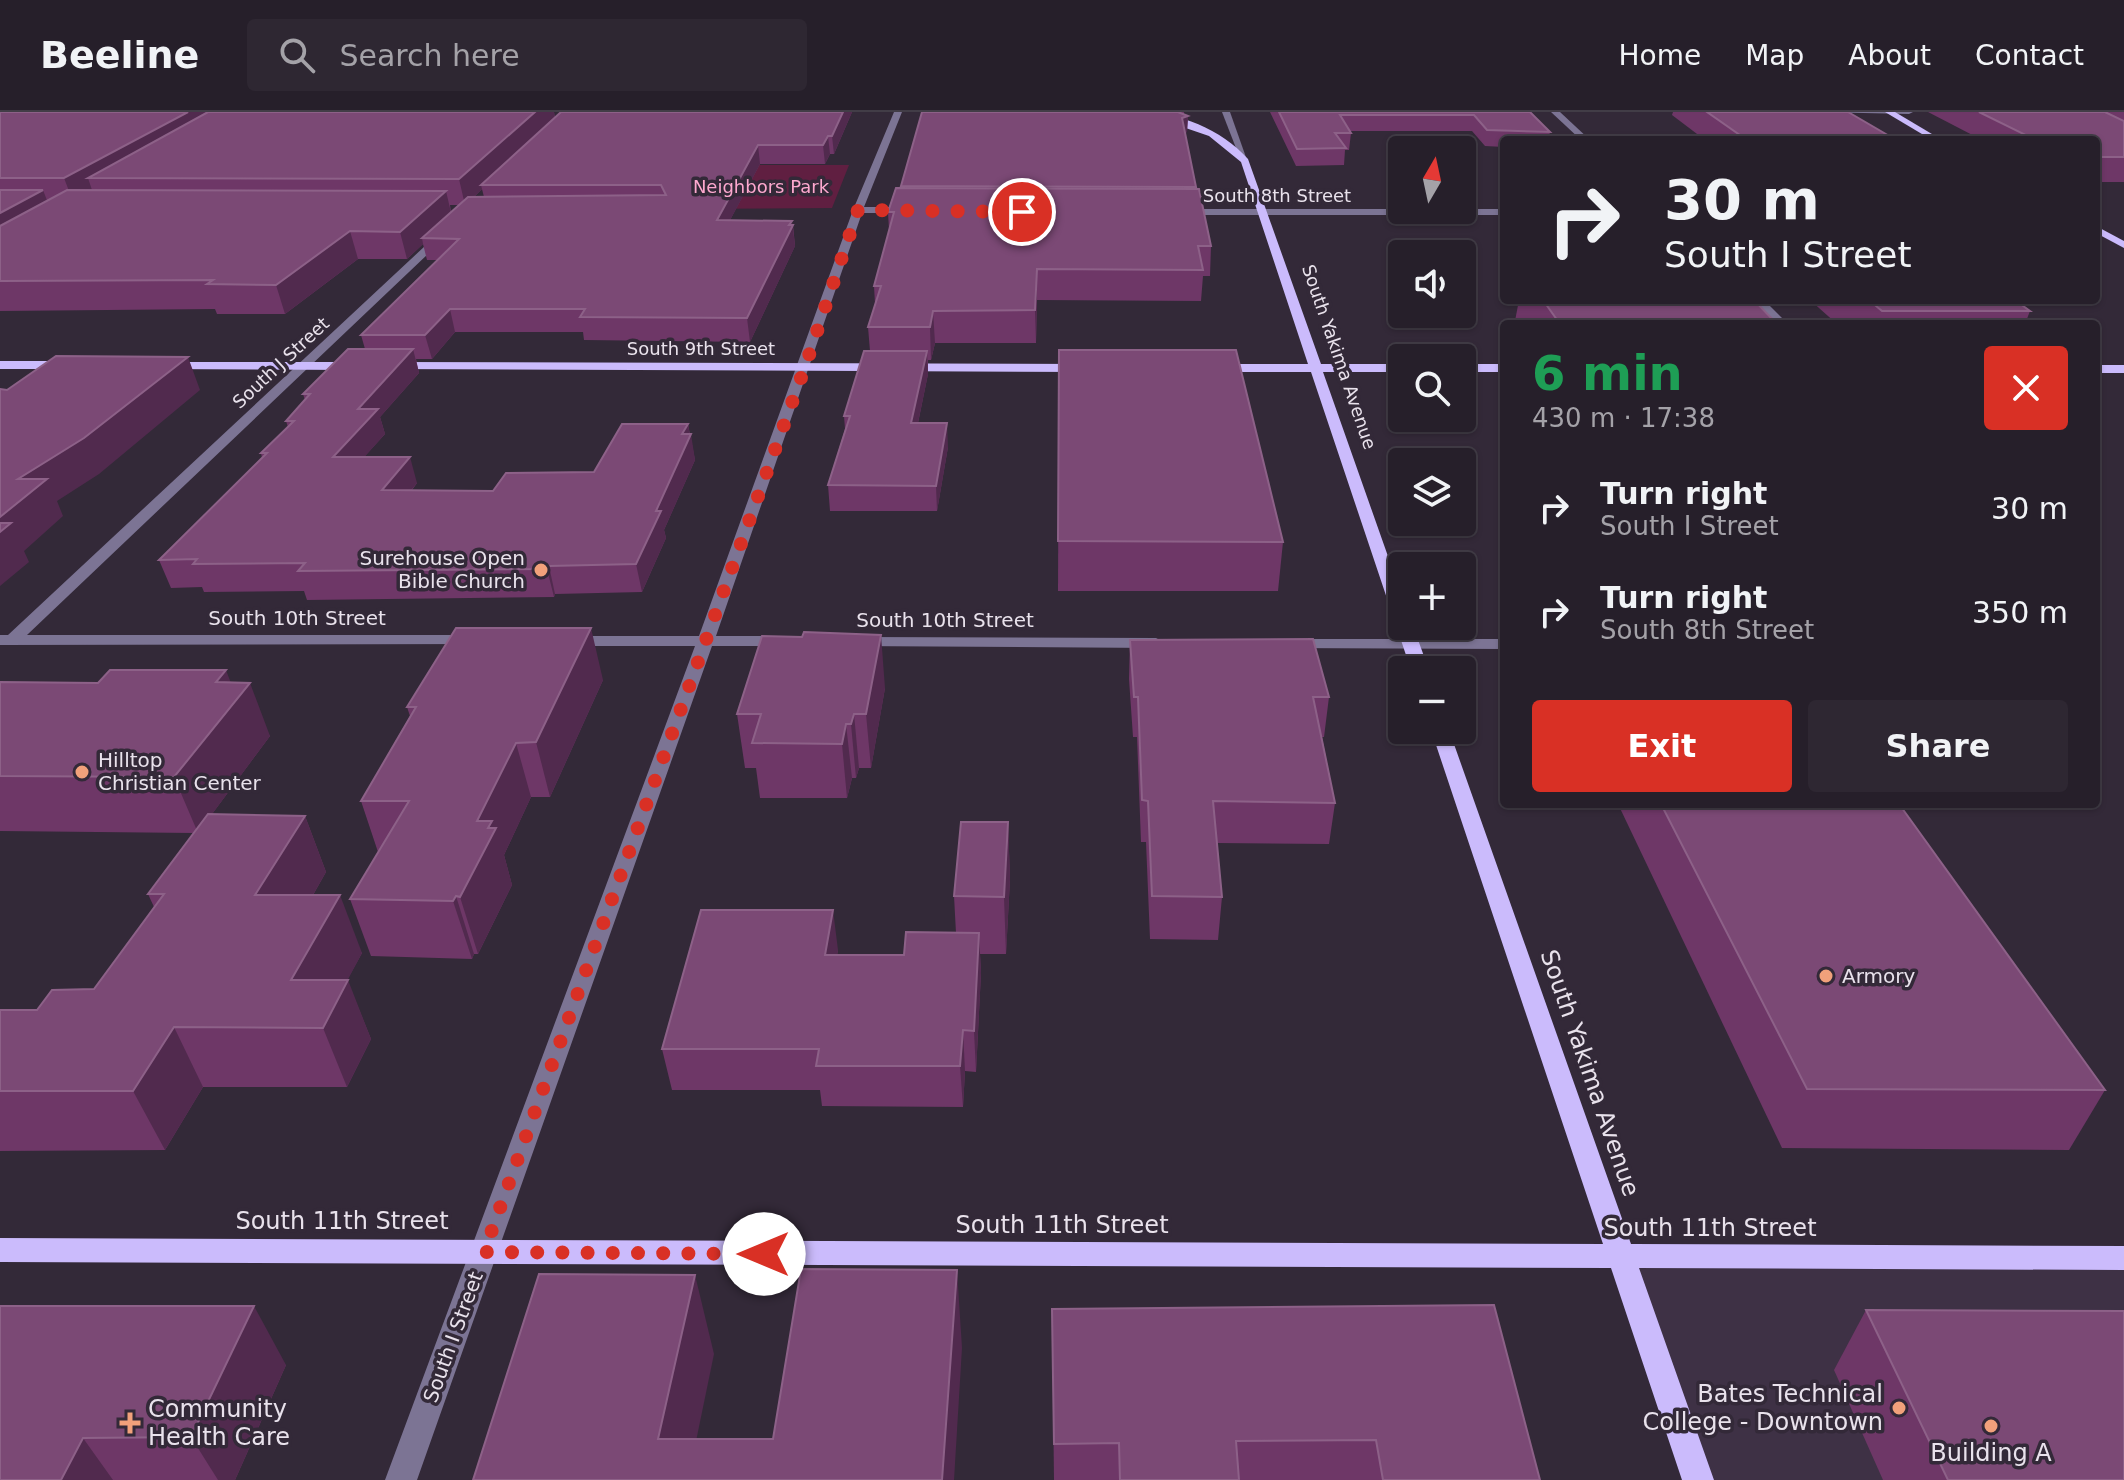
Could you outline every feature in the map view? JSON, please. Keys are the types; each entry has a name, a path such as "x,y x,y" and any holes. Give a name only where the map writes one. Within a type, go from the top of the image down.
{"main road":[{"path":"1143,112 1213,134 1245,161"},
{"path":"1889,112 1931,136"},
{"name":"South Yakima Avenue","path":"1245,161 1388,579"},
{"path":"2100,231 2124,245"},
{"path":"0,365 88,365"},
{"path":"152,366 368,366"},
{"name":"South 9th Street","path":"384,366 1096,368"},
{"path":"1206,368 1388,368"},
{"path":"1476,368 1500,368"},
{"path":"2100,369 2124,369"},
{"path":"1409,640 1415,656"},
{"name":"South Yakima Avenue","path":"1445,744 1698,1480"},
{"name":"South 11th Street","path":"0,1250 2124,1258"}],"street":[{"name":"South I Street","path":"401,1480 805,367 858,210 898,112"},
{"name":"South Yakima Avenue","path":"1226,112 1245,161"},
{"path":"1555,112 1582,136"},
{"path":"1808,112 1909,112"},
{"path":"858,210 926,211"},
{"name":"South 8th Street","path":"1165,212 1500,212"},
{"name":"South J Street","path":"6,640 458,221"},
{"path":"1761,304 1778,320"},
{"name":"South 10th Street","path":"6,640 501,640"},
{"name":"South 10th Street","path":"0,656 47,640"},
{"path":"548,641 805,641"},
{"name":"South 10th Street","path":"832,641 1181,643"},
{"path":"1277,644 1500,644"}],"shaded area":[{"name":"Bates Technical College - Downtown","path":"1622,1257 2124,1259 2124,1480 1698,1480"}],"green space":[{"name":"Neighbors Park","path":"703,165 849,165 832,208 674,209"}],"building":[{"path":"0,112 188,112 64,178 0,178"},
{"path":"208,112 535,112 459,179 88,178"},
{"path":"561,112 843,112 832,136 828,136 823,145 758,145 717,220 792,221 789,225 793,225 747,318 580,317 585,309 450,309 425,335 361,335 459,239 422,238 468,197 666,195 661,185 481,185"},
{"path":"922,112 1178,112 1188,116 1182,118 1196,187 901,186"},
{"path":"1279,112 1530,112 1550,132 1487,130 1474,115 1340,115 1351,133 1335,133 1346,148 1297,149"},
{"path":"1707,112 1848,112 1889,136 1741,136"},
{"path":"1979,112 2105,112 2124,121 2124,157 2100,157 2100,136 2028,136"},
{"path":"896,188 1199,189 1211,246 1198,246 1203,270 1037,269 1035,310 933,311 930,327 868,327 881,286 874,286 894,212 888,212"},
{"path":"0,190 43,190 0,213"},
{"path":"67,190 446,191 400,232 350,231 276,285 207,284 213,280 0,281 0,226"},
{"path":"1546,304 1758,304 1773,320 1557,320"},
{"path":"1874,304 2020,304 2030,311 1882,311"},
{"path":"348,349 413,349 358,409 378,409 333,457 410,457 382,490 493,491 506,473 594,472 622,424 688,424 682,434 691,434 636,564 549,566 547,569 298,571 305,563 193,564 197,559 159,560 267,453 261,453 294,421 286,421 310,394 303,394"},
{"path":"1059,350 1236,350 1283,542 1058,541"},
{"path":"864,351 927,351 911,423 947,423 936,486 828,485 850,416 844,416"},
{"path":"56,356 188,357 84,438 18,479 47,479 0,517 0,389 7,390"},
{"path":"0,523 11,523 0,532"},
{"path":"456,628 591,628 536,742 516,743 477,821 492,821 488,828 496,828 460,897 456,896 453,901 350,899 409,801 361,801 416,707 407,707"},
{"path":"804,632 881,635 866,714 854,714 851,724 846,724 842,744 752,743 761,714 737,714 762,636 802,637"},
{"path":"1313,639 1329,697 1313,697 1335,803 1213,801 1222,897 1152,896 1148,801 1142,800 1138,697 1134,697 1130,640"},
{"path":"110,670 226,670 216,682 250,683 174,777 0,776 0,682 98,683"},
{"name":"Armory","path":"1663,808 1902,808 2105,1090 1807,1089"},
{"path":"208,814 305,816 255,895 340,895 291,980 348,980 323,1028 174,1027 133,1091 0,1091 0,1010 37,1010 52,990 94,989 164,894 148,894"},
{"path":"961,822 1008,822 1004,897 954,896"},
{"path":"701,910 833,910 825,955 904,955 906,932 979,933 974,1031 963,1030 960,1066 816,1066 819,1049 662,1049"},
{"path":"801,1269 957,1270 942,1480 473,1480 539,1274 695,1275 658,1439 773,1439"},
{"path":"1494,1305 1540,1480 1383,1480 1376,1440 1236,1441 1239,1480 1120,1480 1119,1443 1054,1444 1052,1309"},
{"path":"0,1306 254,1306 191,1437 83,1438 61,1480 0,1480"},
{"name":"Building A","path":"1866,1310 2124,1311 2124,1480 1948,1480"}],"place":[{"name":"Surehouse Open Bible Church","path":"541,570"},
{"name":"Hilltop Christian Center","path":"82,772"},
{"name":"Armory","path":"1826,976"},
{"name":"Bates Technical College - Downtown","path":"1899,1408"},
{"name":"Community Health Care","path":"130,1423"},
{"name":"Building A","path":"1991,1426"}],"route":[{"path":"764,1254 484,1252 805,367 858,210 1022,212"}]}
